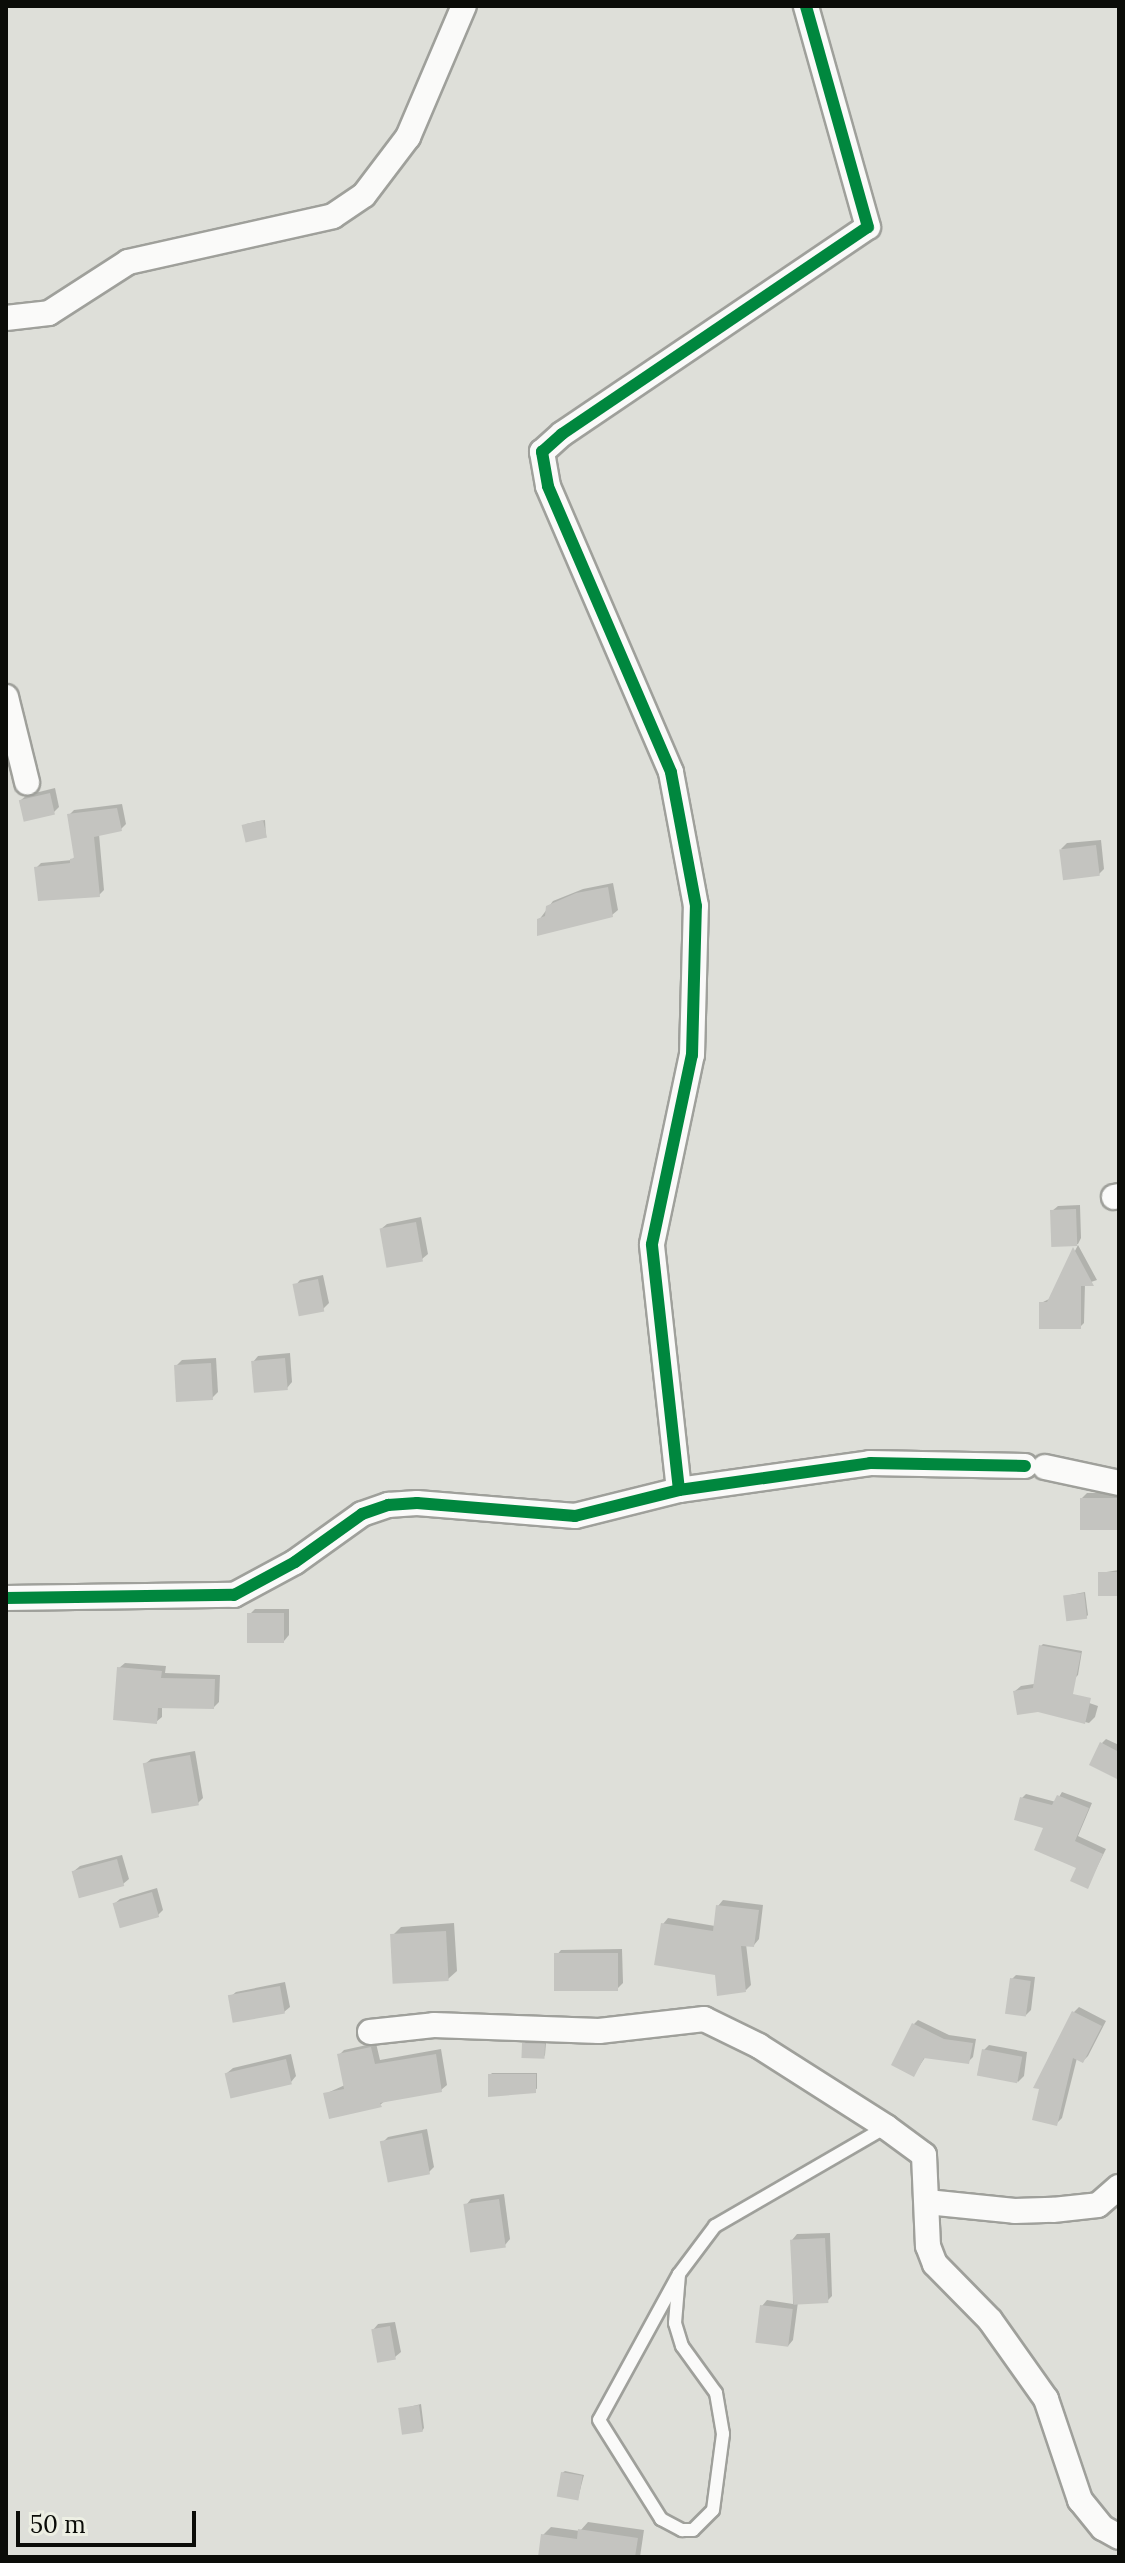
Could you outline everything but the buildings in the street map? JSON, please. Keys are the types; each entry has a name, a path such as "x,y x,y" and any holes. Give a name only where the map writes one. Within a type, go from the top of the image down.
{"street":[{"path":"6,318 49,313 128,262 333,216 364,195 408,137 464,6"},
{"path":"679,1490 652,1244 692,1055 696,906 671,772 548,486 542,452 562,434 868,227 806,6"},
{"path":"6,697 27,782"},
{"path":"6,1598 234,1595 295,1562 362,1514 388,1505 417,1503 575,1516 679,1490 870,1463 1035,1466 1119,1483"},
{"path":"370,2032 434,2025 599,2031 704,2019 759,2046 886,2127 924,2155 928,2246 935,2264 990,2320 1046,2399 1080,2500 1103,2528 1119,2537"},
{"path":"927,2202 1015,2211 1053,2210 1098,2205 1119,2187"}],"lane":[{"path":"679,2274 675,2323 682,2346 716,2393 723,2434 713,2510 693,2530 682,2530 661,2519 599,2420 679,2274 715,2226 886,2127"}],"cycle path":[{"path":"679,1490 652,1244 692,1055 696,906 671,772 548,486 542,452 562,434 868,227 806,6"},
{"path":"6,1598 234,1595 295,1562 362,1514 388,1505 417,1503 575,1516 679,1490 870,1463 1025,1466"}]}
